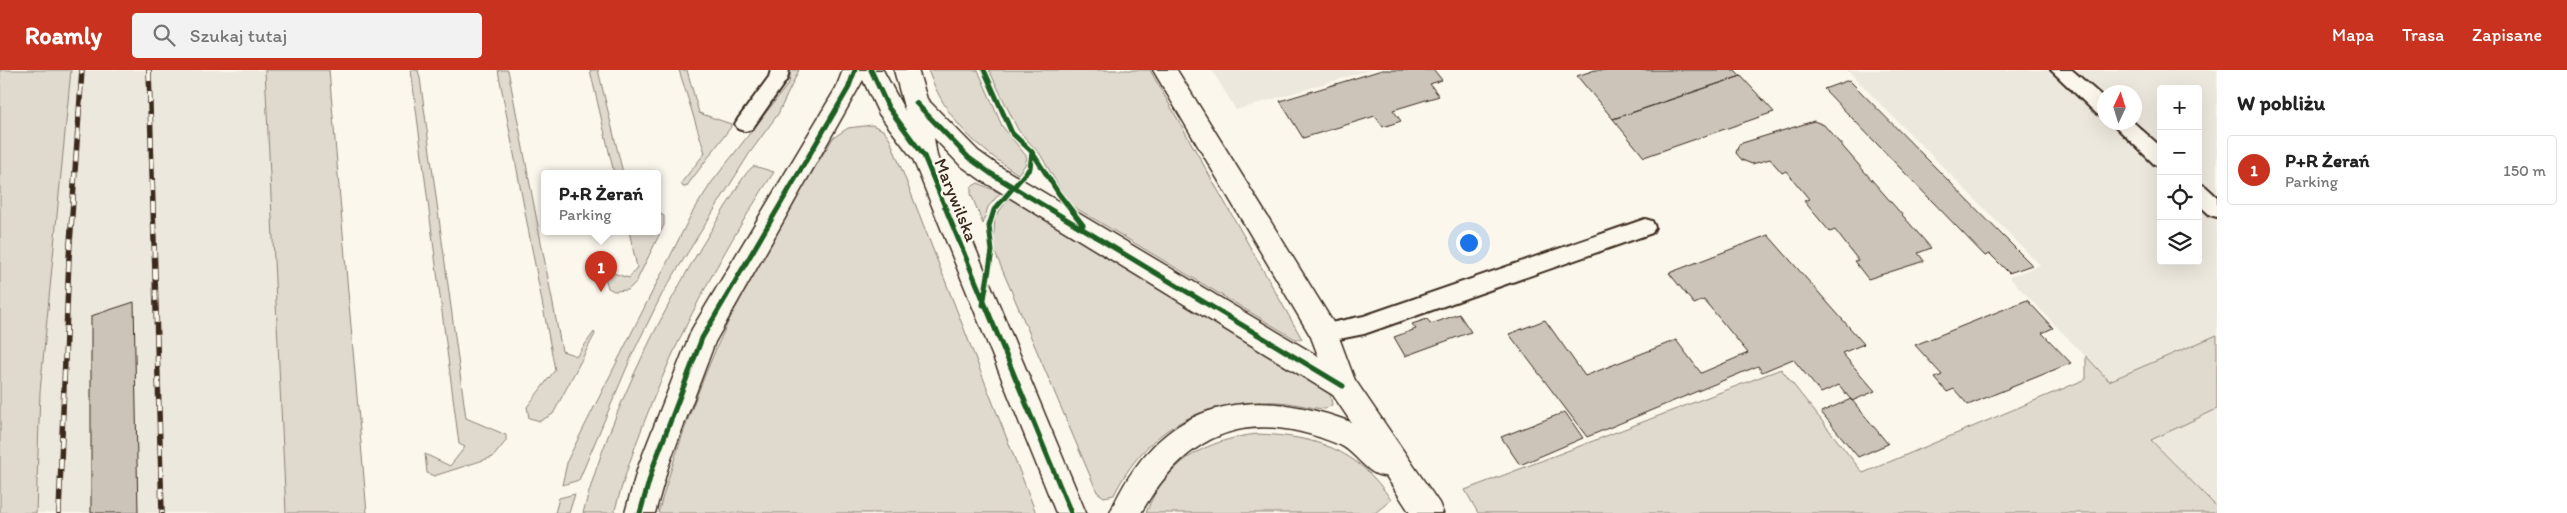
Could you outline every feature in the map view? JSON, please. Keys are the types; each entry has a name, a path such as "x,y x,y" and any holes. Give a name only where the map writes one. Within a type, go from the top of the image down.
{"street":[{"path":"640,513 653,467 702,338 848,89 855,70"},
{"name":"Marywilska","path":"871,70 888,107 924,156"},
{"name":"Marywilska","path":"906,70 916,103 924,156 1071,513"},
{"path":"1165,70 1324,333 1343,386 1423,506"},
{"path":"916,103 969,158 990,173 1343,386"},
{"path":"1125,513 1139,486 1171,448 1191,433 1220,420 1252,415 1286,415 1319,424 1354,438 1384,463 1423,506"}],"lane":[{"path":"745,124 778,79 780,70"},
{"path":"2060,70 2097,103"},
{"path":"2129,130 2157,155"},
{"path":"2202,196 2217,209"},
{"path":"1324,333 1364,325 1645,227"}],"shaded area":[{"path":"0,70 265,70 286,513 0,513"},
{"path":"0,70 71,70 40,392 36,513 0,513"},
{"path":"265,70 329,70 367,513 286,513"},
{"path":"411,70 418,70 420,78 466,418 506,435 506,441 493,457 434,476 427,473 425,454 450,466 465,447 459,444"},
{"path":"498,70 508,70 562,351 577,356 594,332 595,334 553,414 540,421 529,418 527,407 555,370"},
{"path":"590,70 598,70 622,170 613,170"},
{"path":"679,70 687,70 699,113 731,124 731,127 686,187 683,187 681,183 705,153"},
{"path":"791,70 799,70 778,114 749,154 662,294 633,353 579,480 562,485 568,459 692,213 712,182 789,83"},
{"path":"928,70 978,70 1002,126 1027,157 1025,165 1018,174 988,153 964,130 953,117 935,88"},
{"path":"989,70 1150,70 1302,339 1295,339 1069,204 1040,154 1018,130"},
{"path":"1212,70 1370,70 1236,110"},
{"path":"1847,70 2217,70 2217,335 2109,381 2009,277 2040,265"},
{"path":"872,125 883,130 889,137 1036,513 658,513 684,430 705,375 728,322 762,256 833,138 848,128"},
{"path":"754,166 774,172 725,253 681,336 644,423 614,513 583,513 609,433 625,393 662,316 742,179"},
{"path":"978,183 1000,193 988,207 983,224 971,194 971,187"},
{"path":"1009,198 1330,394 1332,405 1325,409 1281,402 1249,402 1224,406 1201,413 1180,423 1160,436 1143,452 1127,472 1114,495 1104,497 1097,492 993,248 995,217"},
{"path":"661,214 664,216 664,225 661,231"},
{"path":"630,235 659,235 636,282 628,290 614,291 608,288 603,270 629,278 637,267"},
{"path":"2217,335 2217,409 2151,440 2217,507 2217,513 1478,513 1465,490 1781,369 1863,473 2086,379 2086,356 2109,381"},
{"path":"2217,409 2217,507 2151,439"},
{"path":"1257,434 1298,438 1316,442 1333,449 1349,457 1364,468 1391,500 1375,513 1146,513 1154,495 1164,480 1176,467 1190,457 1204,448 1221,442"},
{"path":"575,494 569,513 555,513 559,498"}],"building":[{"path":"1382,70 1434,70 1442,80 1430,84 1439,96 1393,110 1401,121 1383,127 1375,116 1303,138 1280,101"},
{"path":"1595,70 1735,70 1741,76 1613,119 1577,76"},
{"path":"1741,76 1774,112 1644,157 1613,119"},
{"path":"1849,80 2032,265 2009,273 1990,254 1985,256 1824,89"},
{"path":"1814,121 1824,125 1931,248 1918,253 1924,261 1868,279 1854,261 1858,260 1835,230 1830,232 1804,201 1809,199 1786,171 1782,173 1770,159 1752,164 1742,160 1736,153 1739,144"},
{"path":"1768,235 1864,344 1842,353 1875,391 1852,401 1839,385 1821,393 1793,359 1762,372 1758,366 1587,437 1509,334 1545,320 1585,376 1676,340 1701,373 1748,353 1704,300 1694,304 1669,273"},
{"path":"2027,300 2053,328 2042,333 2071,363 1968,405 1954,389 1947,392 1935,378 1942,375 1915,345"},
{"path":"134,302 138,513 91,513 91,316"},
{"path":"1459,314 1471,332 1405,356 1394,337 1416,329 1412,324 1427,319 1431,324"},
{"path":"1851,399 1888,444 1858,457 1821,412"},
{"path":"1565,412 1583,438 1520,465 1501,437"}],"railway":[{"path":"59,513 69,258 82,70"},
{"path":"149,70 162,513"}],"cycle path":[{"path":"640,513 653,467 702,338 848,89 855,70"},
{"path":"871,70 888,107 924,156 1071,513"},
{"path":"984,70 1012,133 1032,152 1059,194 1083,225"},
{"path":"916,103 969,158 990,173 1343,386"},
{"path":"983,305 992,251 989,226 994,210 1030,168 1032,152"}],"place":[{"name":"P+R Żerań","path":"601,292"}]}
